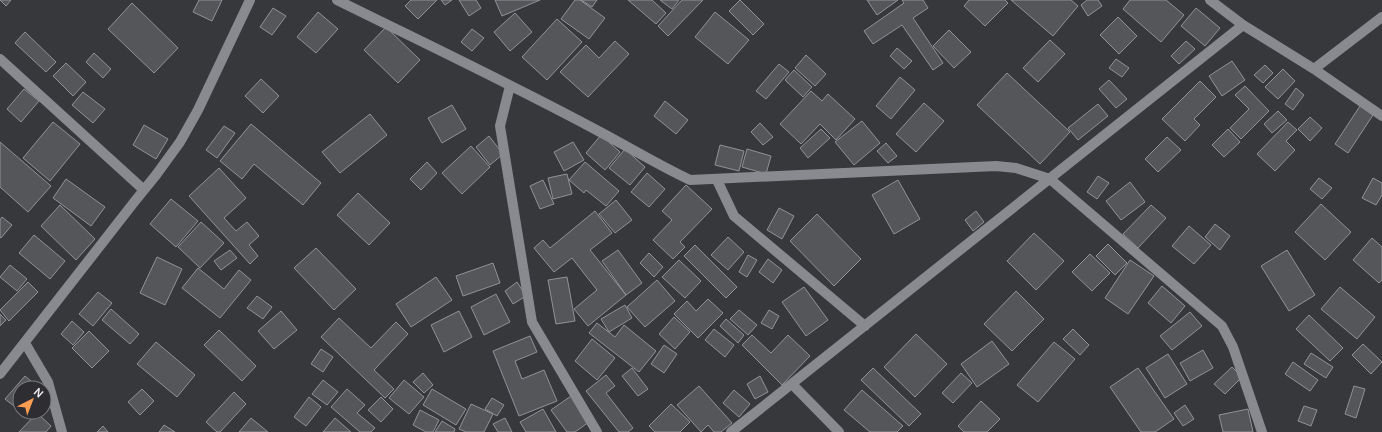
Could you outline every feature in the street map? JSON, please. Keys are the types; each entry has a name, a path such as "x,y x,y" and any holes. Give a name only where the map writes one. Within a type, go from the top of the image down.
{"street":[{"path":"0,374 180,142 198,110 250,0"},
{"path":"337,0 510,86 602,133 655,164 690,180 717,180 996,166 1016,168 1050,179 1222,326 1234,347 1262,432"},
{"path":"1210,0 1243,25 1314,69 1382,116"},
{"path":"1314,69 1382,17"},
{"path":"731,432 1243,25"},
{"path":"0,60 144,190"},
{"path":"510,86 500,126 532,322 597,432"},
{"path":"717,180 734,216 865,326"},
{"path":"25,343 48,382 62,432"},
{"path":"792,384 838,432"}],"building":[{"path":"0,0 11,0 6,6"},
{"path":"199,0 222,0 212,21 193,12"},
{"path":"411,0 437,0 418,19 405,6"},
{"path":"441,0 452,0 445,5"},
{"path":"459,0 476,0 481,8 469,16"},
{"path":"495,0 540,0 502,16"},
{"path":"575,0 580,0 605,18 589,39 561,19"},
{"path":"581,0 597,0 592,7"},
{"path":"628,0 652,0 666,13 656,24"},
{"path":"660,0 679,0 672,9"},
{"path":"682,0 703,0 668,36 658,26"},
{"path":"740,0 764,24 753,35 729,11"},
{"path":"867,0 898,0 877,15"},
{"path":"902,0 923,0 928,8 913,18 943,63 933,70 902,25 873,44 864,31 904,3"},
{"path":"969,0 1005,0 1008,3 985,26 964,6"},
{"path":"1011,0 1071,0 1078,6 1053,36"},
{"path":"1087,0 1098,0 1102,6 1088,16 1081,5"},
{"path":"1130,0 1166,0 1184,15 1161,42 1123,9"},
{"path":"132,3 178,48 154,73 108,29"},
{"path":"273,8 286,16 272,35 260,27"},
{"path":"1196,8 1220,28 1205,46 1181,26"},
{"path":"318,12 338,29 316,53 297,37"},
{"path":"715,12 749,40 728,64 695,37"},
{"path":"515,13 532,32 510,51 494,32"},
{"path":"1118,17 1137,36 1119,54 1100,35"},
{"path":"557,19 582,42 547,80 522,57"},
{"path":"386,27 420,60 398,83 364,50"},
{"path":"472,29 484,38 472,51 461,42"},
{"path":"949,30 971,52 954,68 933,46"},
{"path":"25,32 56,62 46,72 15,43"},
{"path":"1050,40 1065,54 1038,82 1023,68"},
{"path":"615,41 629,54 588,97 560,72 586,45 599,58"},
{"path":"1186,41 1195,49 1179,64 1171,56"},
{"path":"897,48 912,61 904,69 890,56"},
{"path":"94,53 111,69 103,78 86,62"},
{"path":"806,55 826,74 815,86 795,68"},
{"path":"1116,59 1129,68 1122,77 1109,68"},
{"path":"1232,61 1245,80 1222,96 1209,76"},
{"path":"66,63 86,82 73,96 53,76"},
{"path":"779,64 789,72 766,99 756,91"},
{"path":"1265,65 1273,73 1263,83 1254,75"},
{"path":"1283,69 1295,81 1278,99 1265,87"},
{"path":"794,70 812,87 803,97 785,80"},
{"path":"1007,73 1070,132 1040,164 977,105"},
{"path":"900,77 915,90 891,119 876,106"},
{"path":"261,79 279,96 263,113 245,96"},
{"path":"1109,80 1127,99 1116,108 1099,89"},
{"path":"1200,81 1216,97 1194,119 1200,125 1185,141 1162,119"},
{"path":"1245,86 1269,111 1241,139 1230,128 1249,109 1235,95"},
{"path":"1296,88 1304,95 1293,110 1285,104"},
{"path":"24,89 39,101 21,122 7,109"},
{"path":"811,91 822,101 828,94 855,119 836,140 820,124 801,144 780,124"},
{"path":"83,92 105,109 93,123 72,105"},
{"path":"665,101 688,120 676,134 654,116"},
{"path":"924,103 944,121 916,152 896,134"},
{"path":"1098,104 1108,116 1078,140 1068,128"},
{"path":"452,105 466,129 442,143 428,118"},
{"path":"1360,106 1373,115 1348,153 1335,144"},
{"path":"1278,111 1287,120 1272,133 1264,124"},
{"path":"370,114 387,135 340,173 322,152"},
{"path":"1310,117 1322,128 1310,141 1298,129"},
{"path":"862,121 880,143 854,165 835,142"},
{"path":"53,122 80,144 50,181 23,158"},
{"path":"1288,122 1297,130 1286,141 1295,150 1275,171 1257,154"},
{"path":"760,123 773,137 763,145 751,132"},
{"path":"251,124 321,183 303,205 254,164 242,179 220,161"},
{"path":"144,125 168,139 156,159 133,145"},
{"path":"224,126 235,133 217,158 206,150"},
{"path":"821,129 830,138 808,158 800,148"},
{"path":"1228,129 1240,142 1224,157 1212,145"},
{"path":"601,135 620,152 605,170 586,153"},
{"path":"489,136 503,154 490,165 476,147"},
{"path":"1167,137 1181,150 1158,172 1145,159"},
{"path":"0,142 51,186 28,212 0,187"},
{"path":"573,142 584,160 564,171 554,152"},
{"path":"886,143 897,156 888,163 877,151"},
{"path":"720,145 744,151 739,171 715,165"},
{"path":"471,146 490,167 462,194 442,173"},
{"path":"625,149 645,167 630,185 609,168"},
{"path":"747,149 771,156 766,174 742,167"},
{"path":"427,162 437,173 421,190 410,179"},
{"path":"585,162 619,191 606,206 586,190 584,193 569,180"},
{"path":"219,168 246,198 224,218 236,231 247,222 259,236 249,245 258,256 250,264 189,196"},
{"path":"647,173 665,189 649,207 631,192"},
{"path":"567,174 572,194 553,199 548,178"},
{"path":"1098,176 1109,183 1097,199 1087,192"},
{"path":"1319,178 1332,188 1322,199 1310,189"},
{"path":"1373,178 1382,183 1382,195 1376,205 1362,198"},
{"path":"66,179 105,207 91,226 53,198"},
{"path":"543,180 554,204 540,209 530,186"},
{"path":"898,180 920,219 894,234 872,195"},
{"path":"1130,182 1145,202 1121,220 1106,201"},
{"path":"686,185 712,209 680,242 685,247 673,259 653,240 672,220 662,211"},
{"path":"358,193 390,223 369,245 337,215"},
{"path":"171,199 198,221 176,247 150,224"},
{"path":"616,200 632,220 615,233 599,214"},
{"path":"1321,204 1351,232 1325,260 1295,232"},
{"path":"60,205 95,239 76,260 41,226"},
{"path":"1151,205 1166,218 1138,248 1123,234"},
{"path":"779,208 794,216 782,239 767,230"},
{"path":"595,211 612,233 590,250 626,295 588,326 574,309 597,290 572,258 554,272 534,248 543,240 550,248"},
{"path":"976,211 984,222 973,231 965,220"},
{"path":"817,214 861,259 834,286 790,241"},
{"path":"2,217 12,225 1,238 0,220"},
{"path":"201,222 224,243 200,268 178,247"},
{"path":"1215,224 1230,236 1220,250 1205,237"},
{"path":"1189,226 1211,245 1194,264 1172,246"},
{"path":"1034,233 1064,261 1036,290 1007,261"},
{"path":"34,235 65,261 50,279 19,253"},
{"path":"728,237 744,252 728,270 711,255"},
{"path":"1372,238 1382,247 1382,280 1379,283 1353,260"},
{"path":"1108,244 1127,263 1115,275 1096,256"},
{"path":"695,245 737,287 726,298 684,256"},
{"path":"316,248 356,289 334,310 294,268"},
{"path":"230,250 237,258 221,270 214,261"},
{"path":"618,250 642,283 626,295 602,261"},
{"path":"1287,250 1315,295 1289,311 1261,266"},
{"path":"649,253 663,267 654,277 640,263"},
{"path":"1090,254 1110,273 1092,291 1072,272"},
{"path":"748,255 757,260 747,277 739,272"},
{"path":"157,257 182,269 165,305 140,293"},
{"path":"768,259 782,270 773,283 759,272"},
{"path":"679,260 701,281 685,298 662,277"},
{"path":"1130,260 1154,276 1128,314 1105,298"},
{"path":"493,263 500,283 463,296 456,276"},
{"path":"10,265 27,279 17,291 0,277"},
{"path":"198,268 224,289 239,270 251,280 220,318 182,288"},
{"path":"436,277 452,300 411,327 396,304"},
{"path":"567,277 575,321 556,324 548,280"},
{"path":"657,280 675,301 645,327 627,307"},
{"path":"28,282 38,292 9,321 0,310"},
{"path":"517,282 526,296 513,304 505,291"},
{"path":"1162,286 1185,306 1171,323 1148,303"},
{"path":"804,287 828,320 806,336 782,302"},
{"path":"1340,287 1375,317 1357,339 1321,309"},
{"path":"1016,291 1044,319 1012,351 984,324"},
{"path":"98,292 112,303 93,326 79,314"},
{"path":"496,294 510,322 484,335 471,307"},
{"path":"257,296 272,307 263,319 247,308"},
{"path":"708,299 723,313 698,338 674,314 687,301 696,311"},
{"path":"625,305 632,318 609,332 601,319"},
{"path":"111,309 139,334 130,344 102,320"},
{"path":"739,310 757,325 748,335 730,319"},
{"path":"769,310 779,316 772,329 761,323"},
{"path":"281,311 297,330 274,349 258,331"},
{"path":"459,311 472,337 444,352 431,325"},
{"path":"1190,312 1202,326 1172,350 1160,336"},
{"path":"0,314 6,320 0,326"},
{"path":"1309,315 1343,348 1330,361 1296,329"},
{"path":"674,317 690,332 675,349 659,334"},
{"path":"339,318 371,348 396,322 408,334 374,370 394,389 385,398 321,337"},
{"path":"726,319 744,335 738,343 720,326"},
{"path":"72,321 84,332 73,345 61,334"},
{"path":"597,323 615,337 624,325 656,351 639,372 589,333"},
{"path":"714,329 734,345 725,357 705,340"},
{"path":"1073,329 1089,345 1080,355 1063,339"},
{"path":"219,330 256,366 242,381 204,345"},
{"path":"89,331 109,351 92,368 72,348"},
{"path":"916,334 947,364 915,397 884,367"},
{"path":"752,335 771,353 788,335 810,356 782,385 742,345"},
{"path":"530,336 537,352 515,361 522,379 544,370 557,401 519,416 493,351"},
{"path":"592,339 615,358 597,380 575,361"},
{"path":"992,341 1009,364 977,387 961,364"},
{"path":"156,342 195,375 177,397 137,364"},
{"path":"1054,342 1075,359 1038,402 1017,385"},
{"path":"1363,344 1382,362 1371,374 1352,355"},
{"path":"664,345 677,354 664,373 651,364"},
{"path":"321,349 333,357 323,372 311,364"},
{"path":"1203,350 1213,368 1190,381 1180,363"},
{"path":"1311,353 1333,367 1326,378 1304,364"},
{"path":"1168,354 1187,384 1165,398 1146,368"},
{"path":"1293,362 1318,380 1310,391 1285,374"},
{"path":"1232,367 1242,377 1225,394 1214,384"},
{"path":"632,368 648,389 638,396 622,376"},
{"path":"873,368 921,414 909,426 861,380"},
{"path":"1138,368 1174,419 1155,432 1141,432 1110,387"},
{"path":"423,373 433,385 424,393 413,382"},
{"path":"961,373 972,383 953,403 942,393"},
{"path":"606,375 615,386 606,393 633,428 628,432 619,432 586,391"},
{"path":"25,376 30,380 22,380"},
{"path":"760,376 768,392 755,399 747,384"},
{"path":"323,380 338,392 327,405 312,394"},
{"path":"404,380 424,397 409,414 389,398"},
{"path":"699,386 732,423 721,432 714,432 708,425 701,432 677,405"},
{"path":"1354,386 1365,389 1356,418 1345,414"},
{"path":"142,389 154,401 140,415 128,402"},
{"path":"347,389 365,405 357,413 375,428 371,432 360,432 331,407"},
{"path":"432,389 466,409 456,425 423,405"},
{"path":"734,390 750,404 739,417 723,403"},
{"path":"862,390 903,426 897,432 870,432 844,410"},
{"path":"12,391 12,404 5,399"},
{"path":"234,392 246,404 220,432 217,432 206,422"},
{"path":"571,396 589,422 575,432 567,432 551,410"},
{"path":"309,397 321,407 306,426 294,417"},
{"path":"381,397 393,409 381,422 368,410"},
{"path":"492,398 504,405 497,416 485,409"},
{"path":"981,401 1000,419 987,432 964,432 958,426"},
{"path":"471,404 493,414 484,432 466,432 459,429"},
{"path":"671,404 690,422 680,432 655,432 649,426"},
{"path":"1185,405 1194,419 1183,426 1174,413"},
{"path":"1304,406 1317,410 1311,426 1298,421"},
{"path":"543,409 556,432 526,432 520,422"},
{"path":"1248,409 1253,432 1223,432 1219,415"},
{"path":"420,410 439,420 433,432 426,432 413,425"},
{"path":"251,418 268,432 239,432"},
{"path":"335,418 351,432 323,432"},
{"path":"505,418 512,432 498,432 493,424"},
{"path":"30,420 45,420 51,426 46,432 19,432"},
{"path":"442,421 455,429 454,432 435,432"},
{"path":"164,425 175,432 159,432"},
{"path":"103,426 108,432 97,432"}]}
